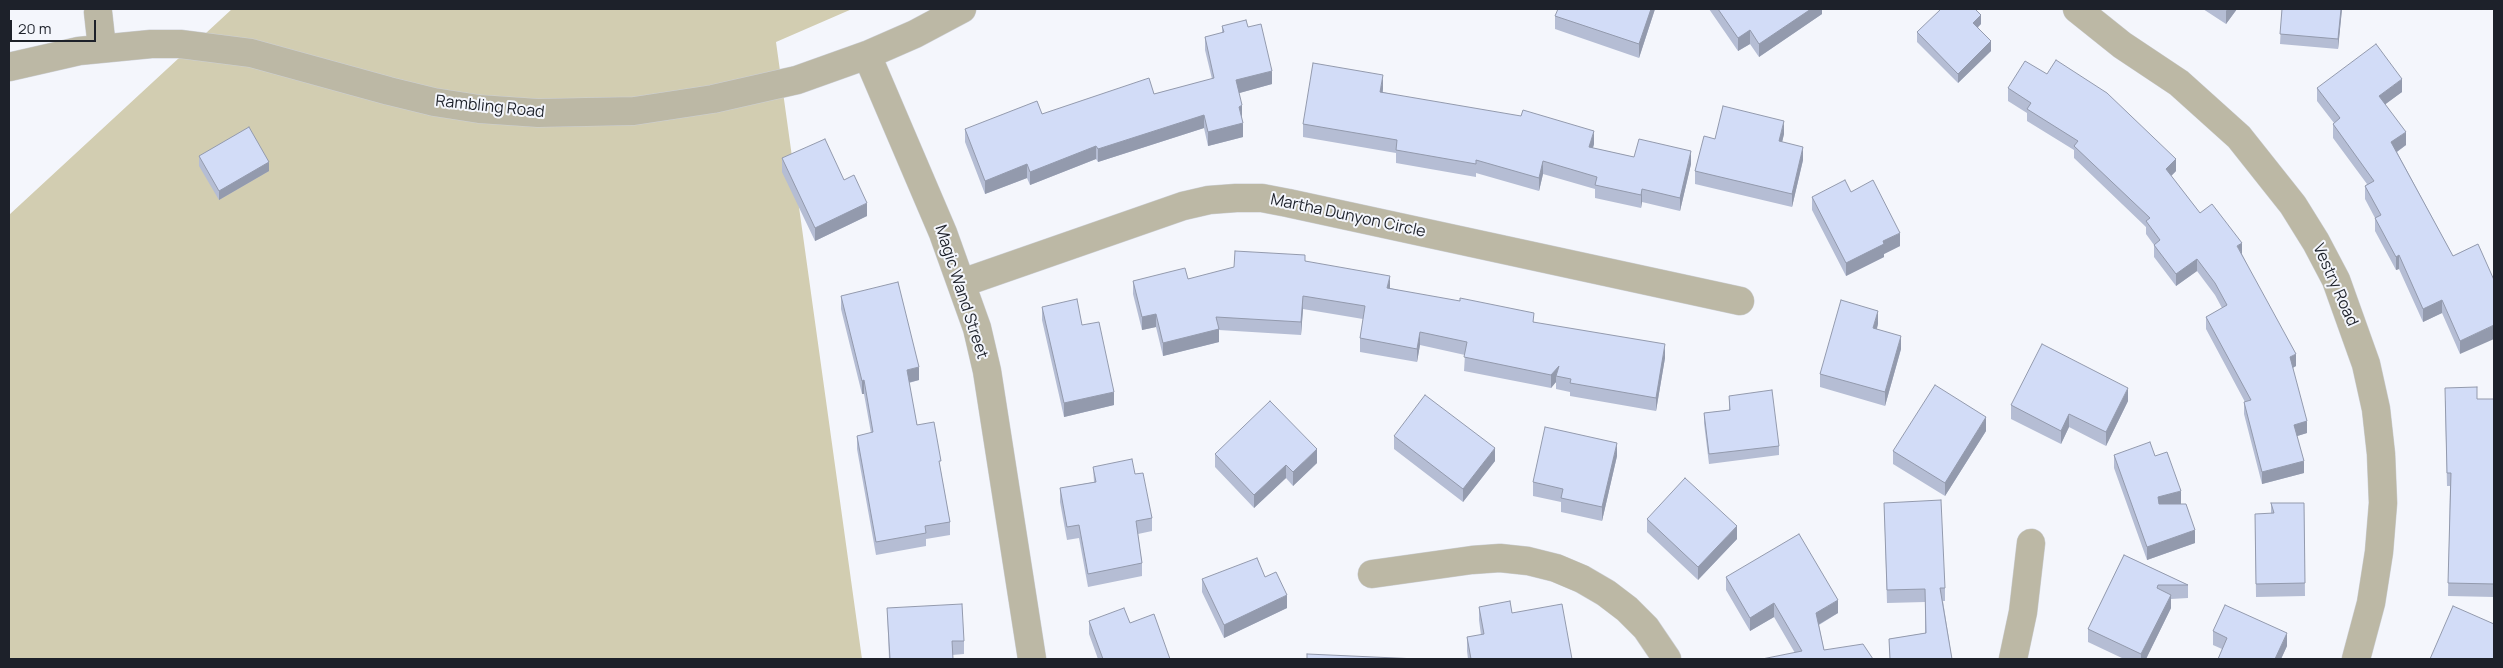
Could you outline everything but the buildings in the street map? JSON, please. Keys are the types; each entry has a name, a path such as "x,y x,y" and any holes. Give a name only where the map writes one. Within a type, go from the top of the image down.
{"street":[{"name":"Rambling Road","path":"9,67 102,48 151,44 209,46 259,55 434,102 479,109 538,113 634,111 713,100 796,80 915,34 962,9"},
{"name":"Vestry Road","path":"2077,9 2122,45 2179,83 2239,137 2293,205 2316,242 2336,280 2366,364 2376,409 2381,454 2382,502 2379,552 2372,603 2356,659"},
{"path":"97,10 102,48"},
{"name":"Magic Wand Street","path":"867,54 962,282 977,328 987,371 1032,659"},
{"name":"Martha Dunyon Circle","path":"962,282 1183,206 1209,200 1245,198 1288,203 1740,302"},
{"path":"2013,659 2022,612 2031,543"},
{"path":"1372,574 1500,558 1528,561 1556,568 1582,579 1606,593 1627,609 1646,628 1667,659"}],"shaded area":[{"path":"232,9 852,9 776,42 862,659 9,659 9,215"}]}
